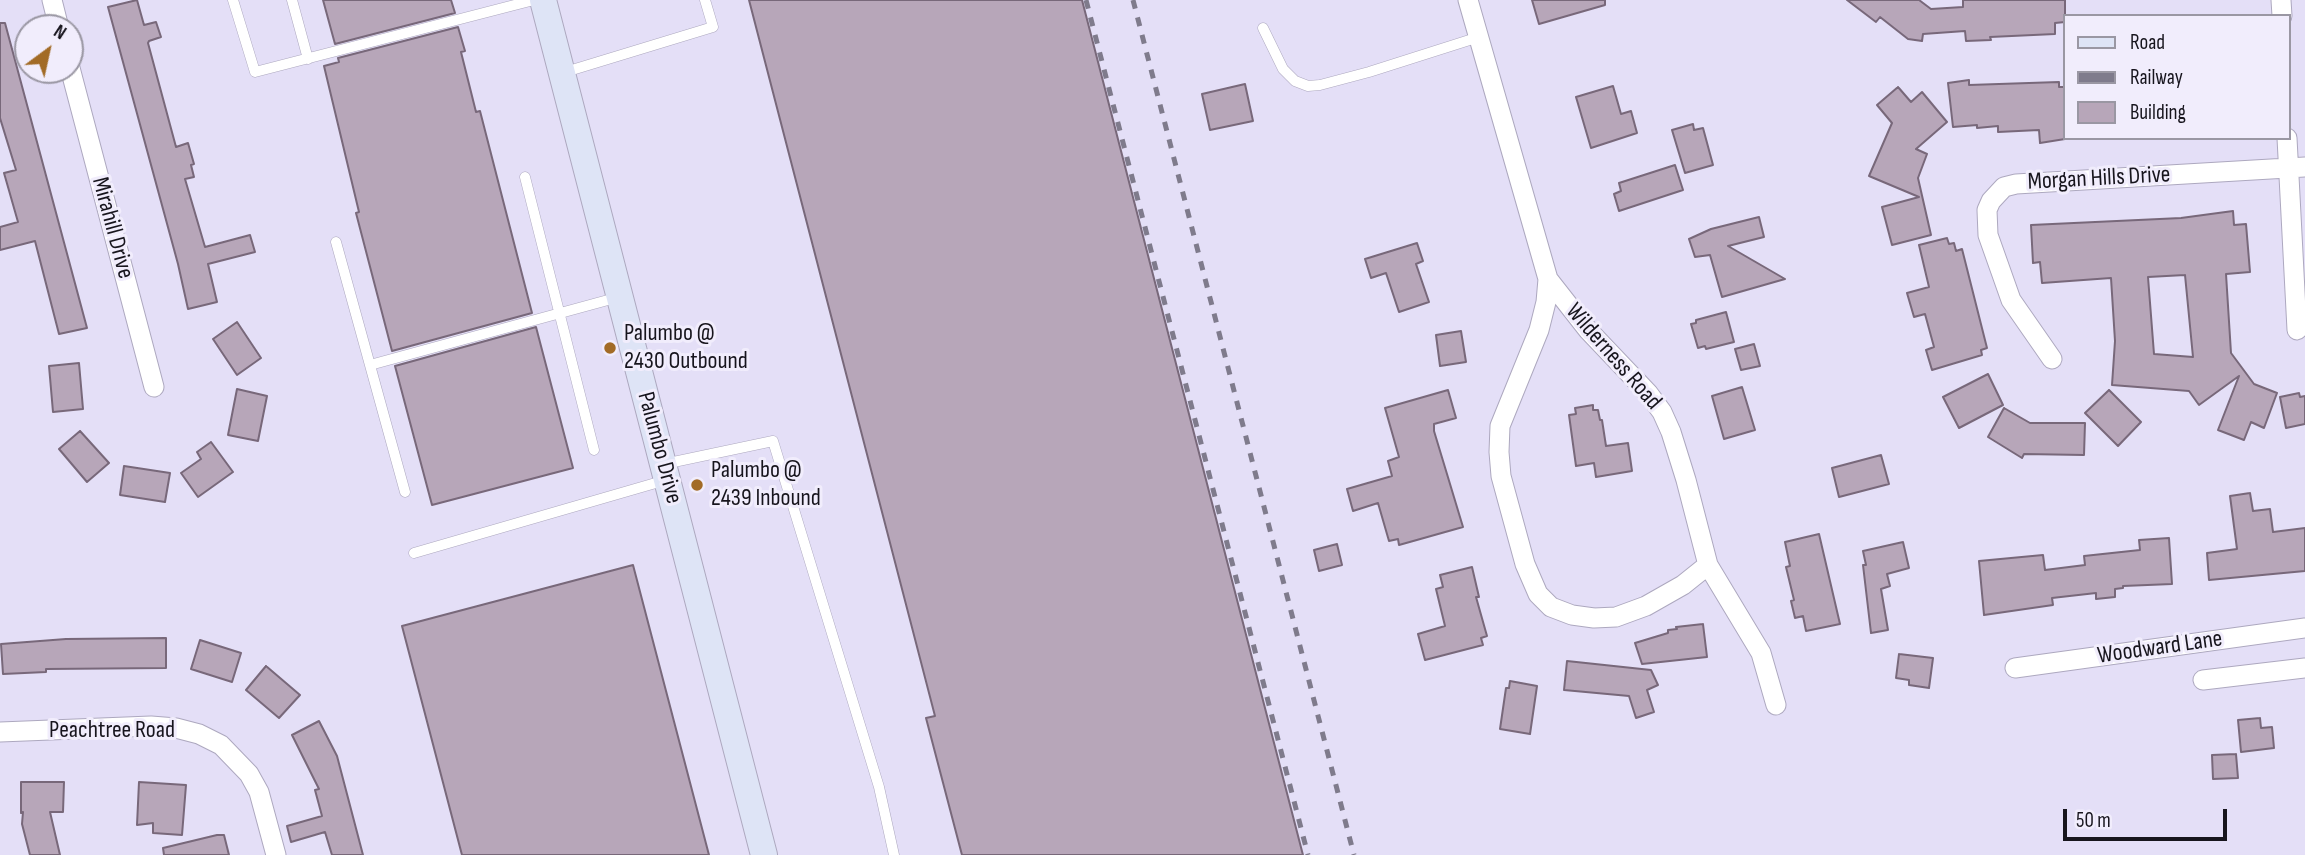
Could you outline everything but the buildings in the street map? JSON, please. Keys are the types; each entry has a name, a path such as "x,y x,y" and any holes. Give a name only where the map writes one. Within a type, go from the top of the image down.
{"street":[{"name":"Palumbo Drive","path":"543,0 764,855"},
{"name":"Wilderness Road","path":"1468,0 1548,279 1588,331 1648,393 1662,412 1682,468 1708,565 1761,653 1776,705"},
{"name":"Mirahill Drive","path":"74,84 154,387"},
{"path":"2288,140 2296,167 2297,330"},
{"name":"Morgan Hills Drive","path":"2052,359 2011,300 1988,235 1987,210 1991,201 2004,187 2016,184 2296,167"},
{"path":"1548,279 1539,330 1500,426 1499,452 1501,476 1518,539 1538,594 1551,607 1572,615 1616,617 1656,601 1683,585 1708,565"},
{"name":"Woodward Lane","path":"2015,668 2305,628"},
{"path":"2203,680 2305,668"},
{"name":"Peachtree Road","path":"0,732 150,726 176,728 199,734 221,745 249,774 259,793 276,855"}],"lane":[{"path":"233,0 254,72 534,0"},
{"path":"292,0 308,58"},
{"path":"484,0 487,12"},
{"path":"562,73 713,27 705,0"},
{"path":"1263,28 1283,69 1295,81 1308,86 1369,72 1479,37"},
{"path":"525,177 594,450"},
{"path":"336,242 405,492"},
{"path":"370,365 620,296"},
{"path":"414,553 665,472 773,441 879,787 894,855"}],"railway":[{"path":"1086,0 1308,855"},
{"path":"1133,0 1354,855"}],"place":[{"name":"Palumbo @ 2430 Outbound","path":"610,348"},
{"name":"Palumbo @ 2439 Inbound","path":"697,485"}]}
